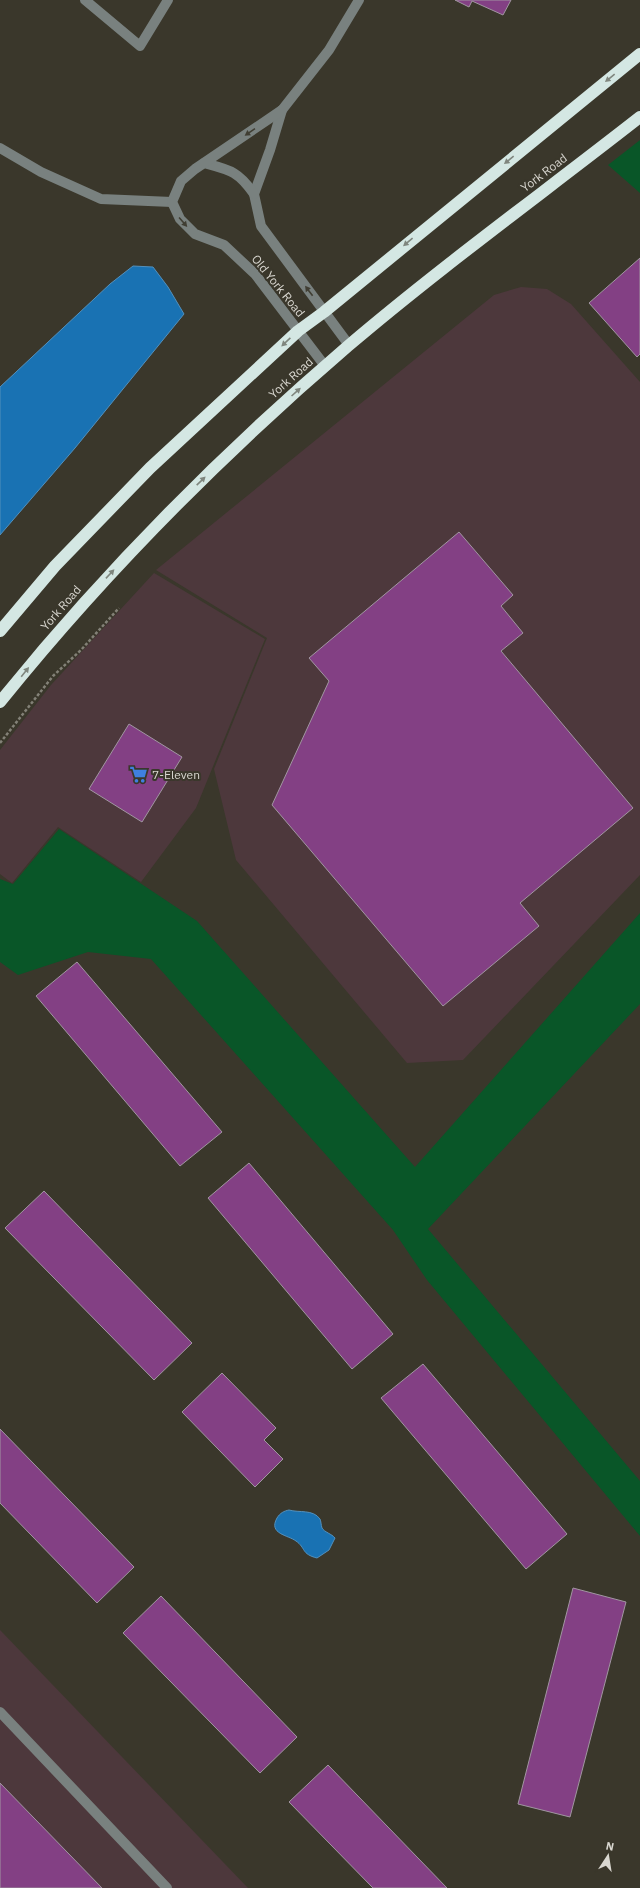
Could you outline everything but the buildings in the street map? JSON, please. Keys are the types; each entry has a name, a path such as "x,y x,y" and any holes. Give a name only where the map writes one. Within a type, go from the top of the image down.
{"highway":[{"path":"0,631 54,566 150,468 298,331 324,312 640,54"},
{"name":"York Road","path":"0,702 94,591 176,505 294,393 350,345 481,238 562,178 640,117"}],"street":[{"path":"85,0 140,46 168,0"},
{"path":"0,148 41,172 102,199 172,202 181,181 204,163 282,110 329,50 359,0"},
{"path":"254,194 270,150 282,110"},
{"path":"204,163 228,169 243,178 254,194"},
{"name":"Old York Road","path":"254,194 261,226 350,345"},
{"name":"Old York Road","path":"172,202 180,219 195,234 224,245 255,274 325,366"},
{"path":"0,1712 167,1888"}],"path":[{"path":"0,743 53,676 81,650 119,608"}],"shaded area":[{"path":"521,287 547,289 571,304 640,382 640,875 463,1060 407,1063 236,860 214,769 267,638 156,570 494,295"},
{"path":"154,573 265,639 196,808 141,882 58,827 12,883 0,874 0,750 51,685"},
{"path":"0,1630 248,1888 0,1888"}],"green space":[{"path":"640,140 640,193 608,165"},
{"path":"59,829 197,921 415,1167 640,913 640,1004 428,1229 640,1481 640,1536 427,1280 393,1230 151,959 88,952 18,975 0,962 0,879 13,884"}],"water":[{"path":"133,266 153,267 168,287 184,314 75,448 0,535 0,387 110,284"},
{"path":"289,1510 314,1514 320,1519 322,1528 335,1538 329,1550 317,1558 308,1555 296,1541 277,1531 275,1528 275,1523 277,1518 282,1512"}],"place":[{"name":"7-Eleven","path":"139,775"}]}
